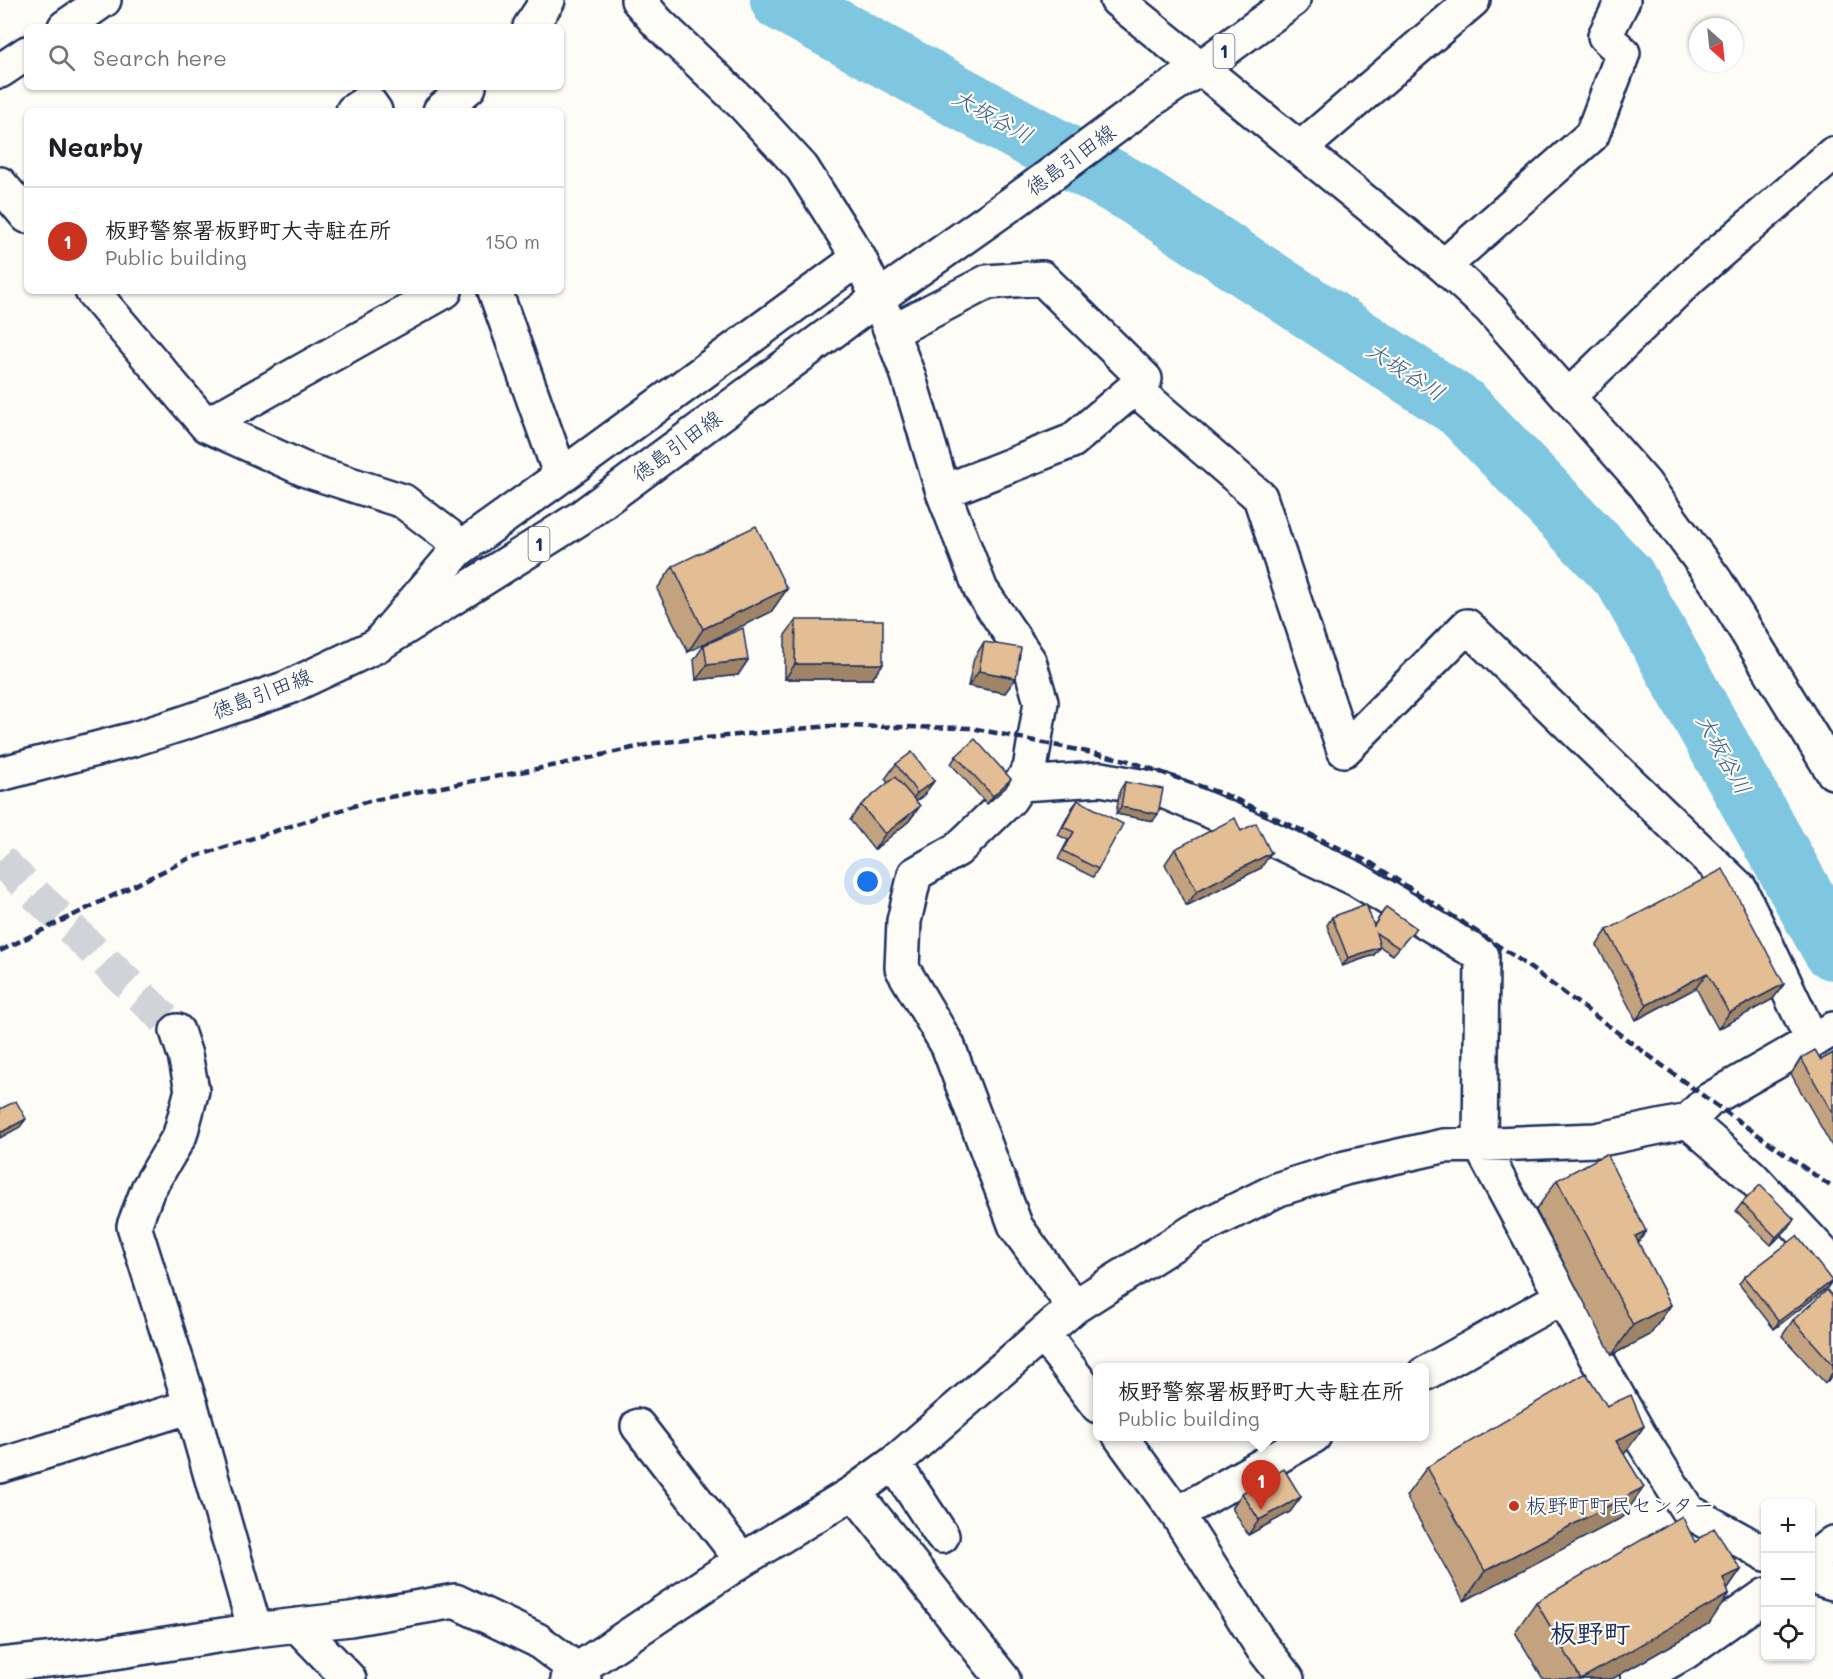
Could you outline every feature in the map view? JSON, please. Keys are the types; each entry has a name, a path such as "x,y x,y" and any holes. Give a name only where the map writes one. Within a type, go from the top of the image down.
{"street":[{"path":"69,24 104,0"},
{"path":"532,24 548,0"},
{"path":"638,0 658,23 744,105 802,168 859,258 878,298 908,375 943,492 981,590 1029,661 1041,702 1030,769 1010,799 957,850 915,874 904,921 902,968 948,1046 1016,1227 1074,1307"},
{"path":"1117,0 1444,266 1490,308 1644,483 1715,580 1833,772"},
{"name":"徳島引田線","path":"0,787 15,770 134,739 277,691 376,646 580,518 878,298 1293,0"},
{"path":"1301,148 1473,0"},
{"path":"1444,266 1592,135 1623,53 1605,36 1623,0"},
{"path":"0,71 24,55"},
{"path":"444,108 465,90"},
{"path":"358,108 368,101 373,108"},
{"path":"1568,397 1693,275 1833,153"},
{"path":"0,184 24,212"},
{"path":"376,646 458,550 859,258"},
{"path":"891,332 987,282 1042,278 1145,379 1072,441 943,492"},
{"path":"95,294 206,425 306,470 404,501 449,536 458,550"},
{"path":"206,425 440,294"},
{"path":"496,294 561,476"},
{"path":"0,1665 102,1654 255,1630 350,1619 454,1601 537,1640 576,1676 742,1560 854,1492 894,1463 1074,1307 1194,1231 1279,1189 1345,1168 1443,1146 1596,1140 1688,1121 1709,1100 1823,1034 1740,889 1467,627 1344,750 1260,497 1134,388"},
{"path":"1020,784 1101,779 1161,790 1234,821 1356,879 1482,956 1480,1145 1640,1436 1688,1511 1764,1553"},
{"path":"177,1031 192,1090 180,1135 147,1189 134,1226 191,1406 255,1630"},
{"path":"1688,1121 1751,1176 1833,1264"},
{"path":"1429,1372 1562,1297"},
{"path":"1043,1334 1093,1399"},
{"path":"0,1466 191,1406"},
{"path":"638,1426 742,1560"},
{"path":"1123,1441 1177,1514 1262,1647 1287,1679"},
{"path":"1177,1514 1307,1441"},
{"path":"894,1463 942,1536"},
{"path":"854,1492 1003,1679"},
{"path":"1815,1557 1833,1543"},
{"path":"1815,1578 1833,1583"},
{"path":"1638,1679 1684,1653 1761,1599"},
{"path":"297,1625 349,1679"}],"building":[{"path":"756,526 787,589 703,629 673,566"},
{"path":"796,620 883,620 883,664 795,664"},
{"path":"743,628 748,660 707,665 704,645"},
{"path":"984,642 1021,648 1016,678 979,671"},
{"path":"975,739 1011,779 993,796 956,756"},
{"path":"912,752 934,781 917,793 896,764"},
{"path":"895,777 920,806 885,834 861,805"},
{"path":"1125,782 1163,789 1158,814 1121,807"},
{"path":"1078,800 1123,824 1098,869 1063,851 1074,832 1063,827"},
{"path":"1235,818 1241,831 1256,823 1271,853 1197,891 1175,849"},
{"path":"1723,869 1784,984 1729,1013 1707,973 1647,1005 1607,930"},
{"path":"1366,904 1374,926 1386,907 1416,928 1399,948 1376,933 1380,947 1348,958 1332,917"},
{"path":"1815,1050 1821,1060 1833,1053 1833,1114 1801,1058"},
{"path":"16,1101 26,1119 0,1133 0,1109"},
{"path":"1606,1154 1646,1231 1635,1236 1671,1305 1633,1325 1557,1180"},
{"path":"1760,1185 1794,1219 1776,1237 1742,1203"},
{"path":"1797,1236 1832,1281 1779,1321 1744,1277"},
{"path":"1827,1290 1833,1297 1833,1365 1793,1320"},
{"name":"板野町町民センター","path":"1586,1373 1607,1406 1631,1395 1644,1426 1616,1441 1644,1487 1485,1571 1427,1467"},
{"path":"1284,1469 1301,1497 1259,1520 1242,1493"},
{"path":"1682,1516 1695,1542 1714,1528 1741,1570 1723,1578 1729,1594 1581,1679 1536,1602"}],"waterway":[{"name":"大坂谷川","path":"781,0 1131,191 1462,408 1625,578 1833,949"}],"tunnel":[{"path":"0,860 177,1031"}],"railway":[{"path":"0,951 188,859 369,801 562,764 655,743 829,726 972,728 1126,760 1231,797 1371,863 1514,956 1833,1188"}],"place":[{"name":"板野町町民センター","path":"1514,1506"},
{"name":"板野警察署板野町大寺駐在所","path":"1261,1510"}],"district":[{"name":"板野町","path":"1590,1634"}]}
